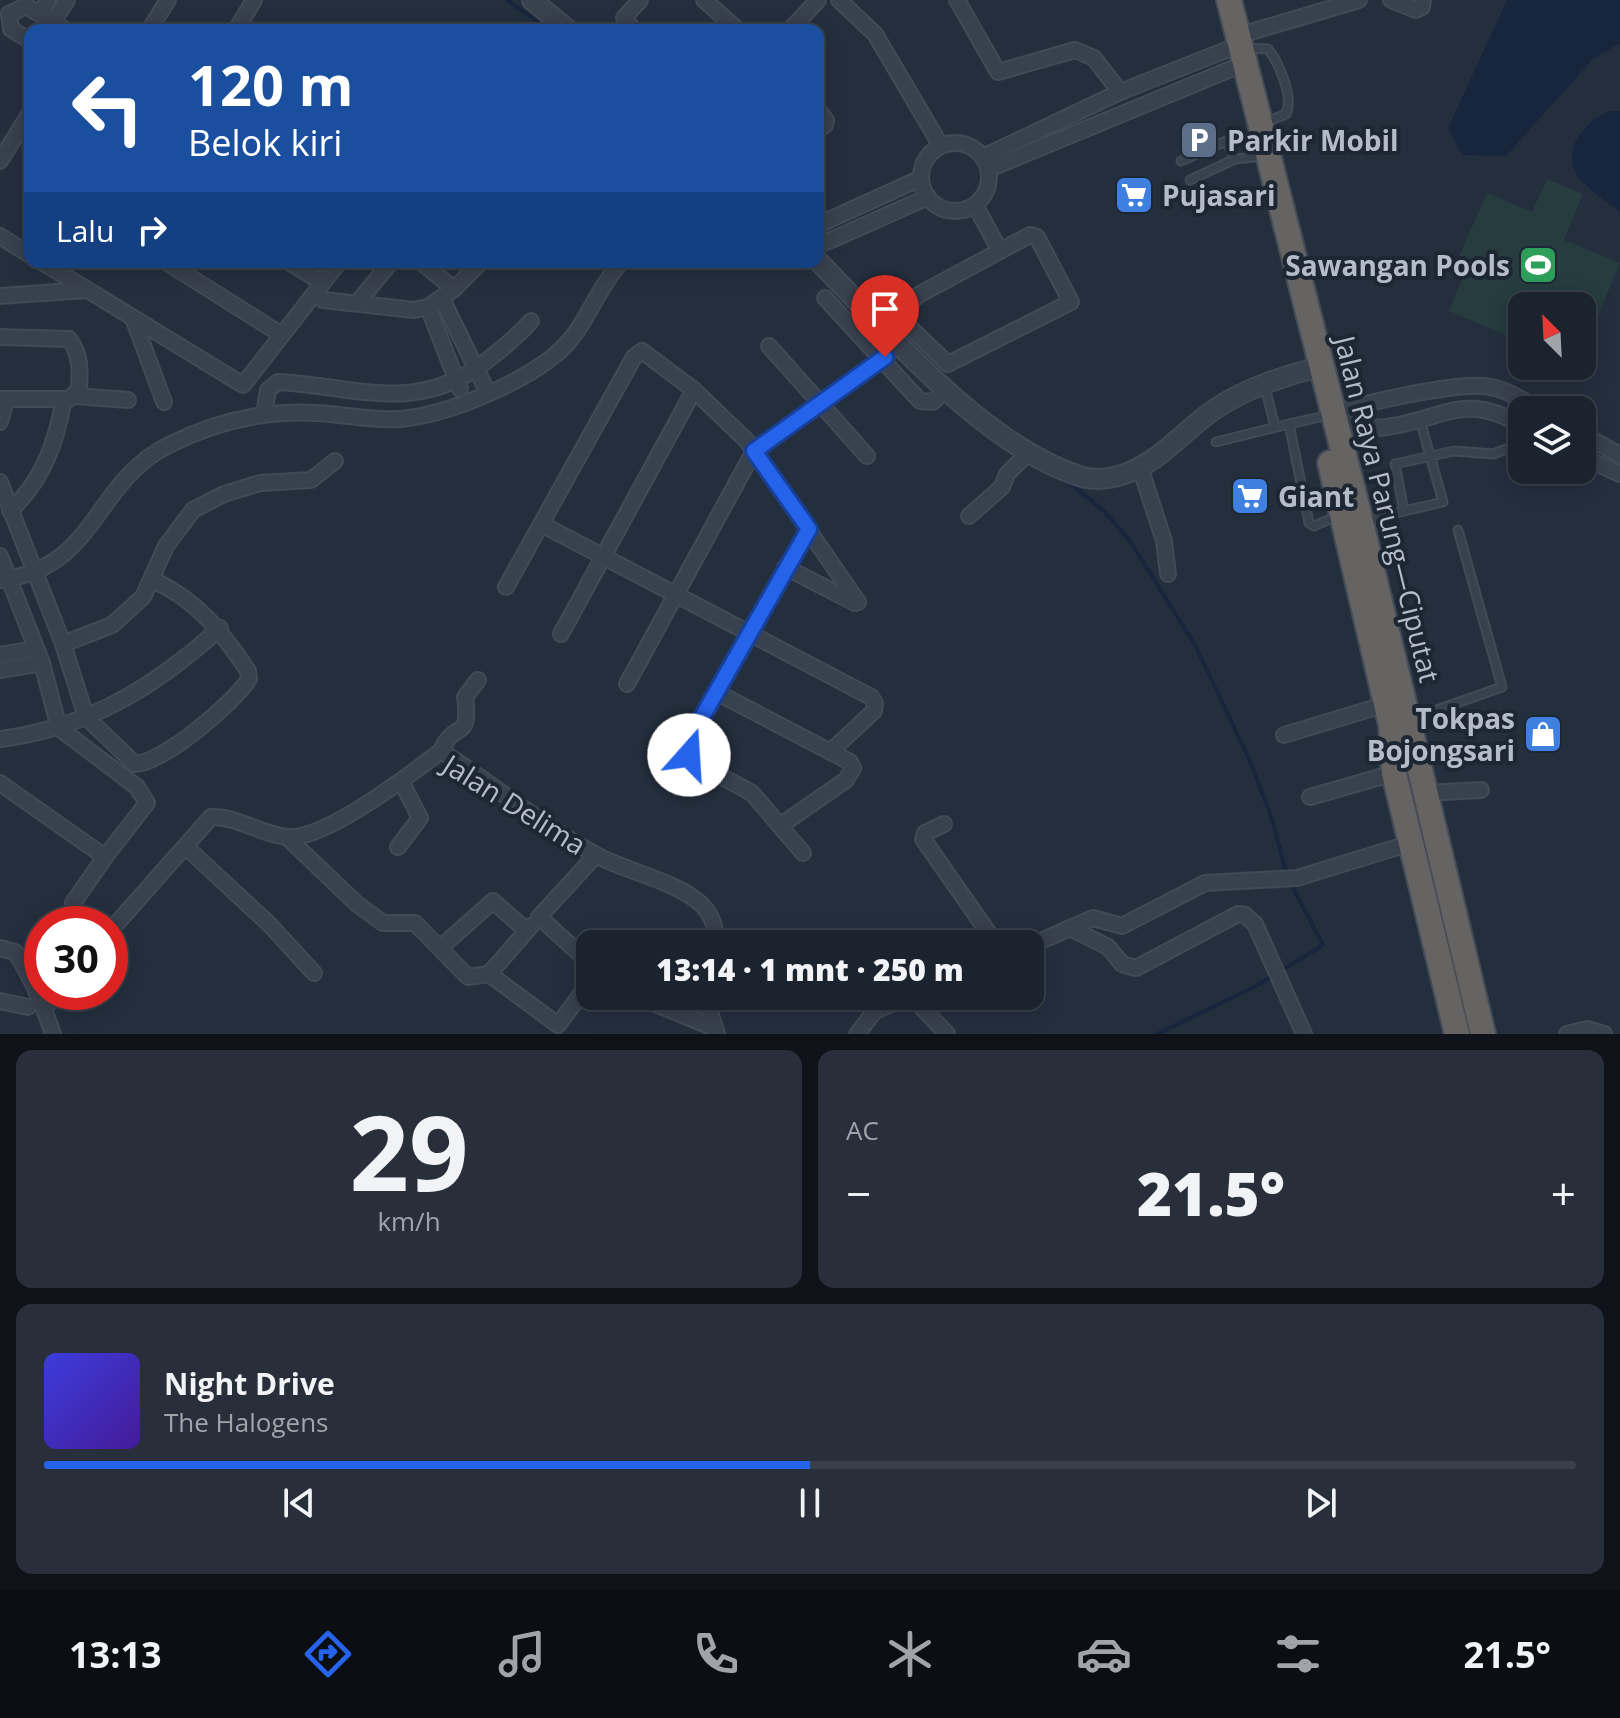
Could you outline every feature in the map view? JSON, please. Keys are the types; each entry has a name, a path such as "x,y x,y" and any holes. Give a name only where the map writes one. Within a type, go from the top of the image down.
{"highway":[{"name":"Jalan Raya Parung—Ciputat","path":"1213,0 1236,54 1260,125 1395,716 1425,793 1483,1034"},
{"name":"Jalan Raya Parung—Ciputat","path":"1229,0 1245,158 1317,368"},
{"name":"Jalan Raya Parung—Ciputat","path":"1395,716 1394,773 1457,1034"}],"street":[{"path":"48,0 52,22"},
{"path":"52,22 67,0"},
{"path":"153,24 168,0"},
{"path":"240,24 254,0"},
{"path":"532,0 561,24"},
{"path":"629,24 624,18 640,0"},
{"path":"704,0 731,24"},
{"path":"796,24 818,0"},
{"path":"839,0 881,42 941,146"},
{"path":"957,0 998,72 1075,50 1094,58 1120,92"},
{"path":"986,163 1359,0"},
{"path":"1391,0 1416,10 1422,7 1423,0"},
{"path":"24,36 5,21 26,6 52,22"},
{"path":"986,163 1120,92 1236,54"},
{"path":"0,161 24,123"},
{"path":"960,143 986,163 984,196 975,205 950,210 941,208 928,197 921,178 926,159 941,146 960,143"},
{"path":"824,222 921,178"},
{"path":"824,243 928,197"},
{"path":"975,205 1000,251"},
{"path":"1034,235 1071,302 962,361 948,364 904,322 902,310 920,294 1000,251 1034,235"},
{"path":"0,236 24,250"},
{"path":"52,268 243,385 334,268"},
{"path":"176,268 282,335"},
{"path":"299,268 323,283"},
{"path":"358,302 386,268"},
{"path":"426,268 448,294 488,393"},
{"path":"323,300 414,310 428,307 448,294 475,268"},
{"path":"4,580 33,573 72,550 118,484 144,460 208,428 264,414 312,413 364,425 434,415 488,393 552,358 569,342 602,283 616,268"},
{"path":"822,268 836,297 940,395 1028,454 1092,479 1119,476 1140,467 1214,410 1265,383 1317,368"},
{"path":"0,296 87,290"},
{"path":"428,307 466,401"},
{"path":"133,318 164,402"},
{"path":"264,414 268,390 278,382 380,394 426,392 456,382 517,338 531,321"},
{"path":"0,337 69,339 79,359 79,390 70,398 53,447 30,492 10,511"},
{"path":"769,346 867,456"},
{"path":"627,684 754,451 892,351"},
{"path":"506,587 637,352 647,353 694,390 754,451 858,603 785,567"},
{"path":"1326,416 1358,404 1379,403 1458,386 1507,391 1516,396"},
{"path":"561,634 694,390"},
{"path":"0,422 3,400 128,400"},
{"path":"1326,416 1359,426 1385,428 1473,406 1499,412 1508,417"},
{"path":"1596,442 1620,455"},
{"path":"969,516 1002,487 1007,474 1028,454"},
{"path":"63,644 112,625 143,597 176,530 205,502 260,483 311,480 335,461"},
{"path":"1596,463 1620,474"},
{"path":"1140,467 1164,541 1168,574"},
{"path":"0,482 63,644 86,717 135,764 151,761 219,711 249,679 248,671 220,628 174,589 153,580"},
{"path":"543,525 871,697 875,703 874,711 830,752"},
{"path":"803,853 752,793 689,755 687,746 809,529"},
{"path":"0,556 4,580 42,663 59,728 144,795 145,809 105,857 73,903"},
{"path":"0,739 59,728 151,685 220,628"},
{"path":"0,655 35,649"},
{"path":"0,670 42,663"},
{"path":"441,751 447,739 465,726 468,719 465,697 478,680"},
{"path":"716,692 850,762 852,775 781,825"},
{"path":"1284,735 1395,716"},
{"name":"Jalan Delima","path":"288,838 318,832 401,781 441,751 596,855 695,899 710,916 714,930"},
{"path":"1310,797 1394,773"},
{"path":"398,847 420,818 401,781"},
{"path":"0,783 105,857"},
{"path":"1425,793 1481,790"},
{"path":"128,911 211,817 216,816 288,838 357,904 383,923 415,923 468,977 489,974 596,855"},
{"path":"944,824 925,833 923,839 983,930"},
{"path":"1044,940 1093,918 1122,926 1215,880 1297,878 1411,843"},
{"path":"186,847 269,924 314,973"},
{"path":"441,947 493,901 526,930"},
{"path":"1070,928 1108,947 1122,964 1136,968 1238,914 1245,915 1255,924 1278,982 1304,1034"},
{"path":"539,917 576,950"},
{"path":"0,948 15,952 24,975"},
{"path":"489,974 558,1025 576,1001"},
{"path":"0,1001 24,1004"},
{"path":"38,1010 53,1034"},
{"path":"668,1010 715,1031"},
{"path":"709,1010 715,1031"},
{"path":"857,1034 877,1010"},
{"path":"924,1010 947,1034"},
{"path":"1567,1034 1587,1029 1604,1034"}],"lane":[{"path":"1181,161 1226,140 1245,158 1190,180"},
{"path":"1265,383 1275,427"},
{"path":"1216,442 1326,416"},
{"path":"1289,424 1309,523 1314,526 1443,502 1420,418"},
{"path":"1404,511 1394,467 1400,462 1430,454 1454,451 1493,454 1508,448"},
{"path":"1395,716 1434,712 1502,687 1458,530"}],"green space":[{"name":"Sawangan Pools","path":"1547,179 1583,194 1564,240 1620,263 1596,321 1596,292 1508,292 1508,336 1449,311 1462,280 1451,275 1487,193 1532,212"}],"water":[{"path":"1507,0 1620,0 1620,43 1593,59 1506,156 1462,155 1448,128"},
{"path":"1608,111 1620,111 1620,213 1580,180 1573,166 1574,147 1583,130"}],"waterway":[{"path":"507,0 541,24"},
{"path":"1065,479 1105,512 1130,541 1195,645 1250,761 1271,816 1287,875"},
{"path":"1157,1034 1256,986 1323,945 1290,882"}],"place":[{"name":"Parkir Mobil","path":"1199,140"},
{"name":"Pujasari","path":"1134,195"},
{"name":"Sawangan Pools","path":"1538,265"},
{"name":"Giant","path":"1250,496"},
{"name":"Tokpas Bojongsari","path":"1543,734"}],"route":[{"path":"689,755 687,746 701,719 809,529 754,451 885,357"}]}
